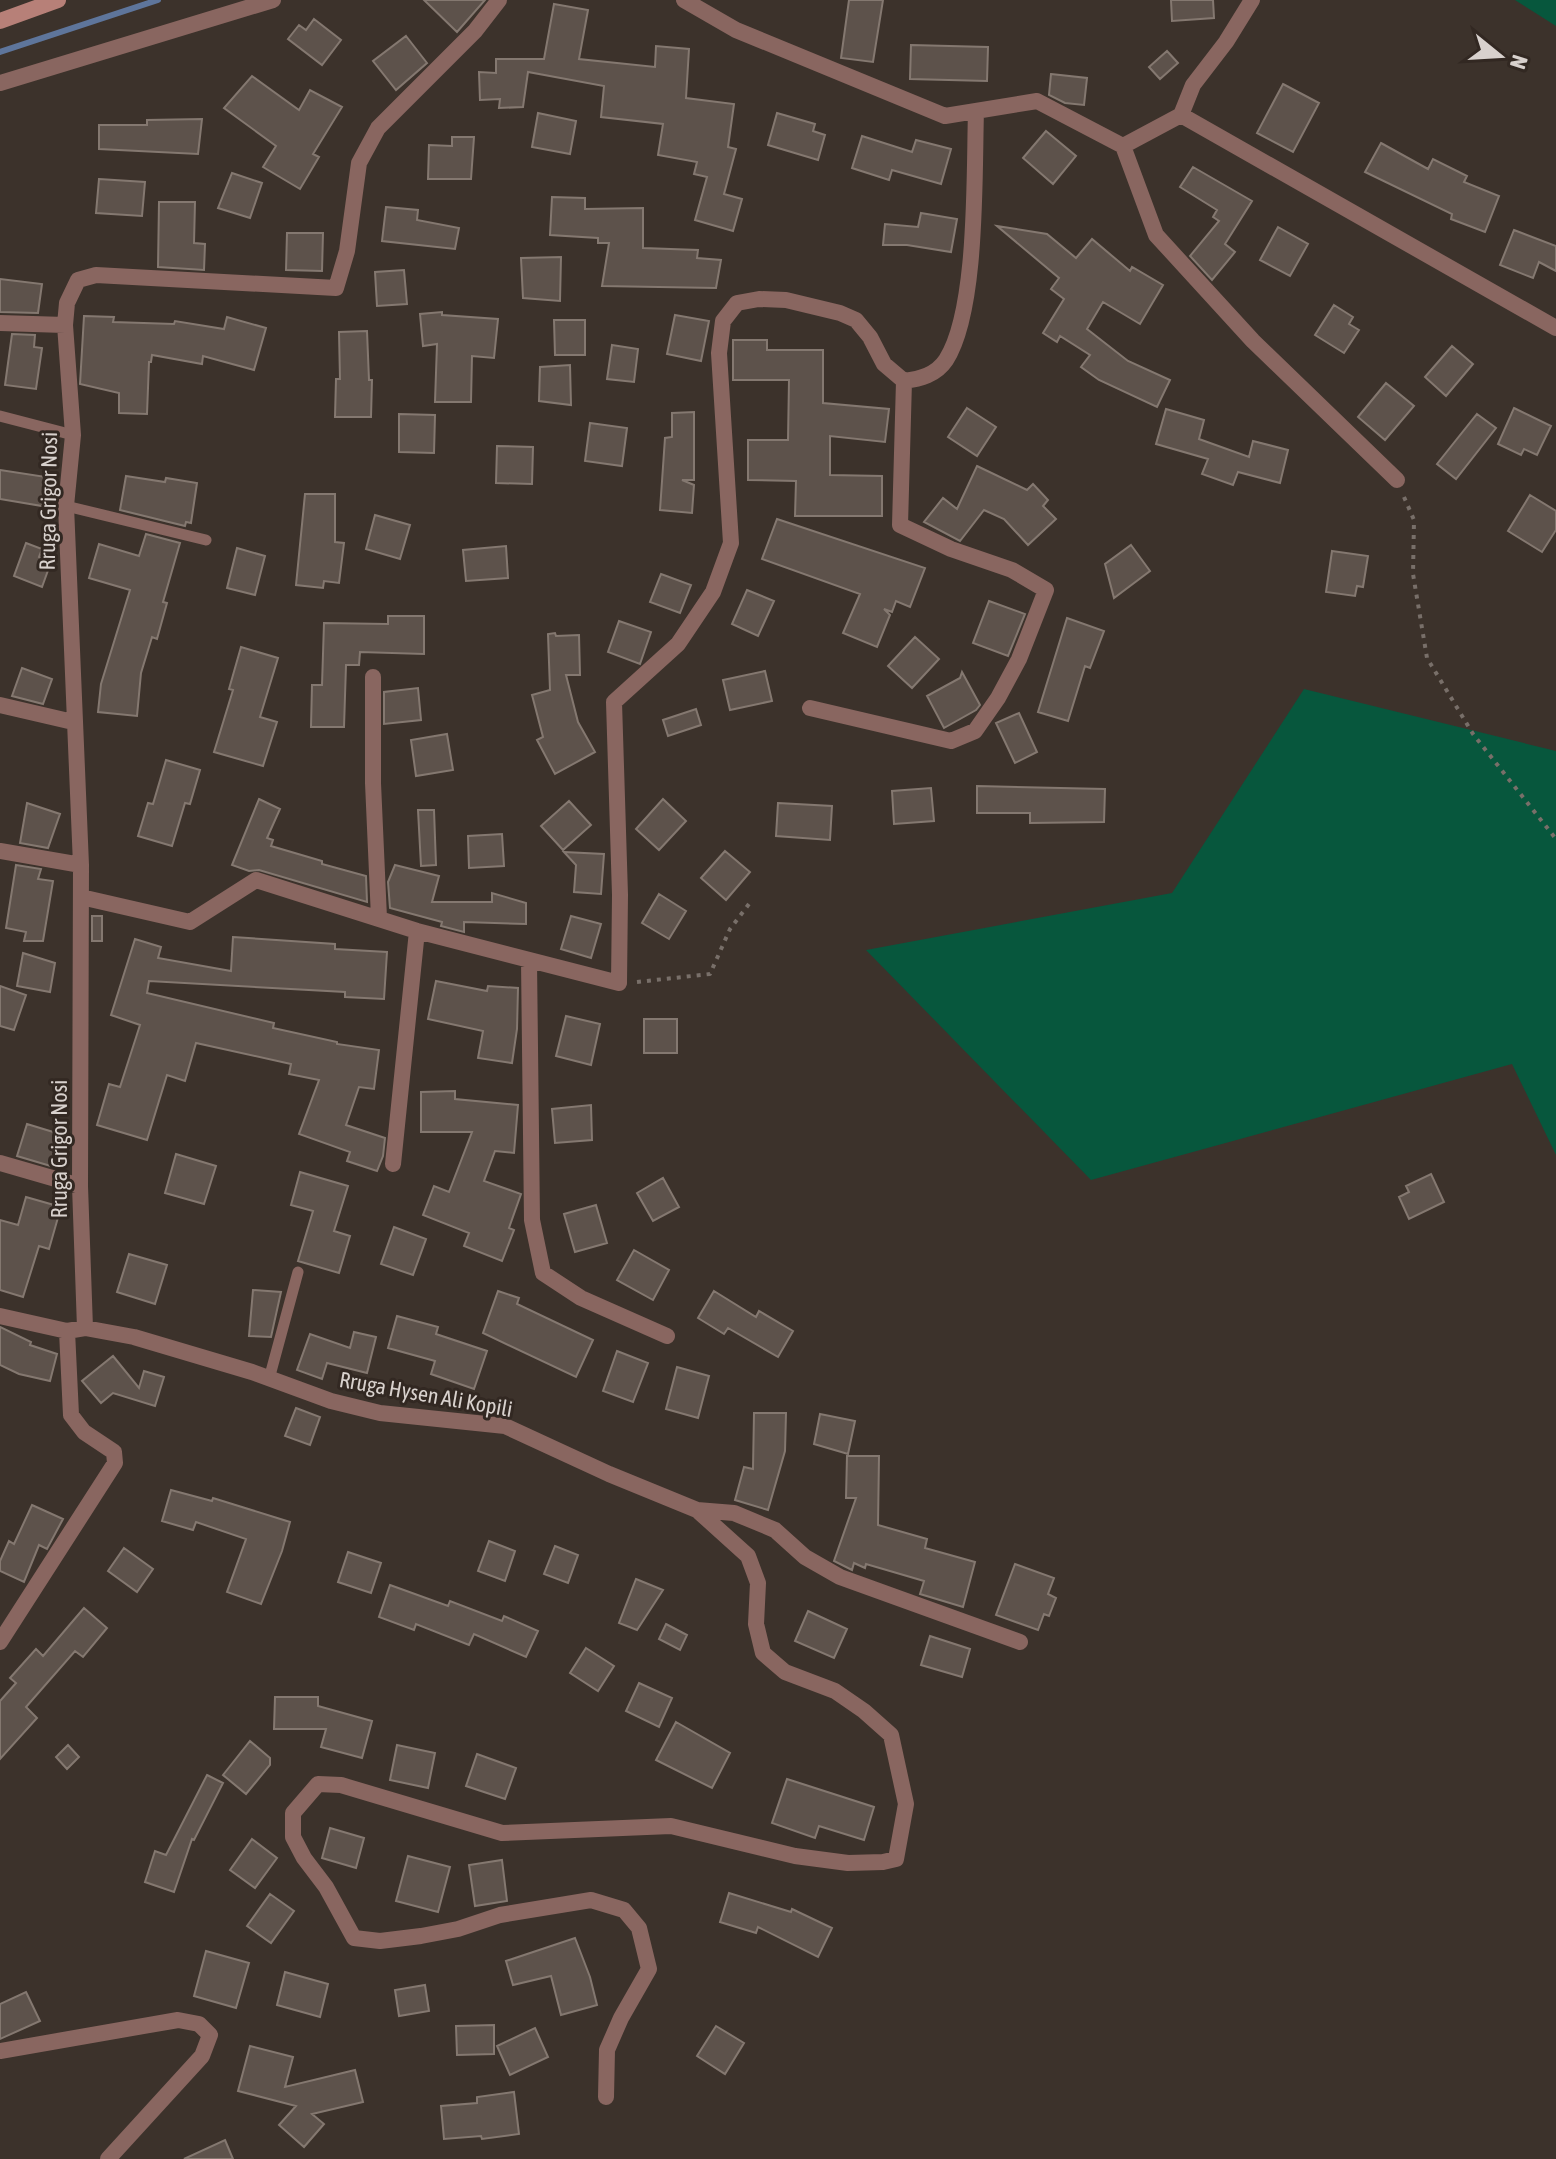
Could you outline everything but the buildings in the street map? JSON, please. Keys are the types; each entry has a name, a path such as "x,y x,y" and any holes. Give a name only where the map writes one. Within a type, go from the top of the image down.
{"main road":[{"path":"0,21 58,0"}],"street":[{"path":"0,83 273,0"},
{"name":"Rruga Grigor Nosi","path":"85,1328 80,1186 81,865 66,506 73,435 65,325 67,303 78,280 96,275 336,288 347,251 359,163 378,128 475,31 499,0"},
{"path":"684,0 736,30 945,116 1037,101 1123,146 1156,235 1253,341 1397,480"},
{"path":"1123,146 1181,115 1193,85 1226,42 1252,0"},
{"path":"81,897 190,922 256,880 417,931 619,983 620,895 614,702 678,644 713,592 731,543 719,353 723,321 737,303 759,299 786,300 856,320 870,337 884,364 904,381 924,378 944,363 957,337 970,265 976,111"},
{"path":"1181,115 1556,328"},
{"path":"0,323 65,325"},
{"path":"810,708 951,741 975,731 998,698 1019,659 1046,590 1012,570 951,549 900,525 904,381"},
{"path":"373,677 373,783 379,918"},
{"path":"0,705 73,722"},
{"path":"0,851 81,865"},
{"path":"393,1164 417,931"},
{"path":"529,961 532,1220 543,1273 581,1298 667,1336"},
{"path":"0,1163 80,1186"},
{"name":"Rruga Hysen Ali Kopili","path":"0,1316 67,1331 85,1328 134,1337 331,1401 380,1413 505,1426 697,1510"},
{"path":"0,1642 115,1463 114,1452 84,1432 71,1415 67,1331"},
{"path":"697,1510 734,1513 775,1530 805,1557 840,1577 1020,1642"},
{"path":"606,2097 607,2050 649,1969 639,1928 624,1910 591,1900 500,1915 458,1929 421,1936 380,1941 354,1938 293,1837 293,1813 318,1784 341,1785 502,1833 671,1826 795,1856 848,1863 896,1859 906,1804 891,1735 835,1691 785,1672 763,1653 756,1624 758,1583 748,1556 697,1510"},
{"path":"0,2051 178,2020 199,2024 210,2035 202,2056 108,2159"}],"lane":[{"path":"0,416 73,435"},
{"path":"66,506 206,540"},
{"path":"269,1379 298,1272"}],"path":[{"path":"1397,480 1414,520 1413,574 1427,658 1473,734 1556,839"},
{"path":"619,983 710,974 730,929 752,900"}],"green space":[{"path":"1515,0 1556,0 1556,26"},
{"path":"1304,689 1556,751 1556,1155 1512,1064 1091,1180 866,950 1172,893"}],"waterway":[{"path":"0,52 158,0"}]}
